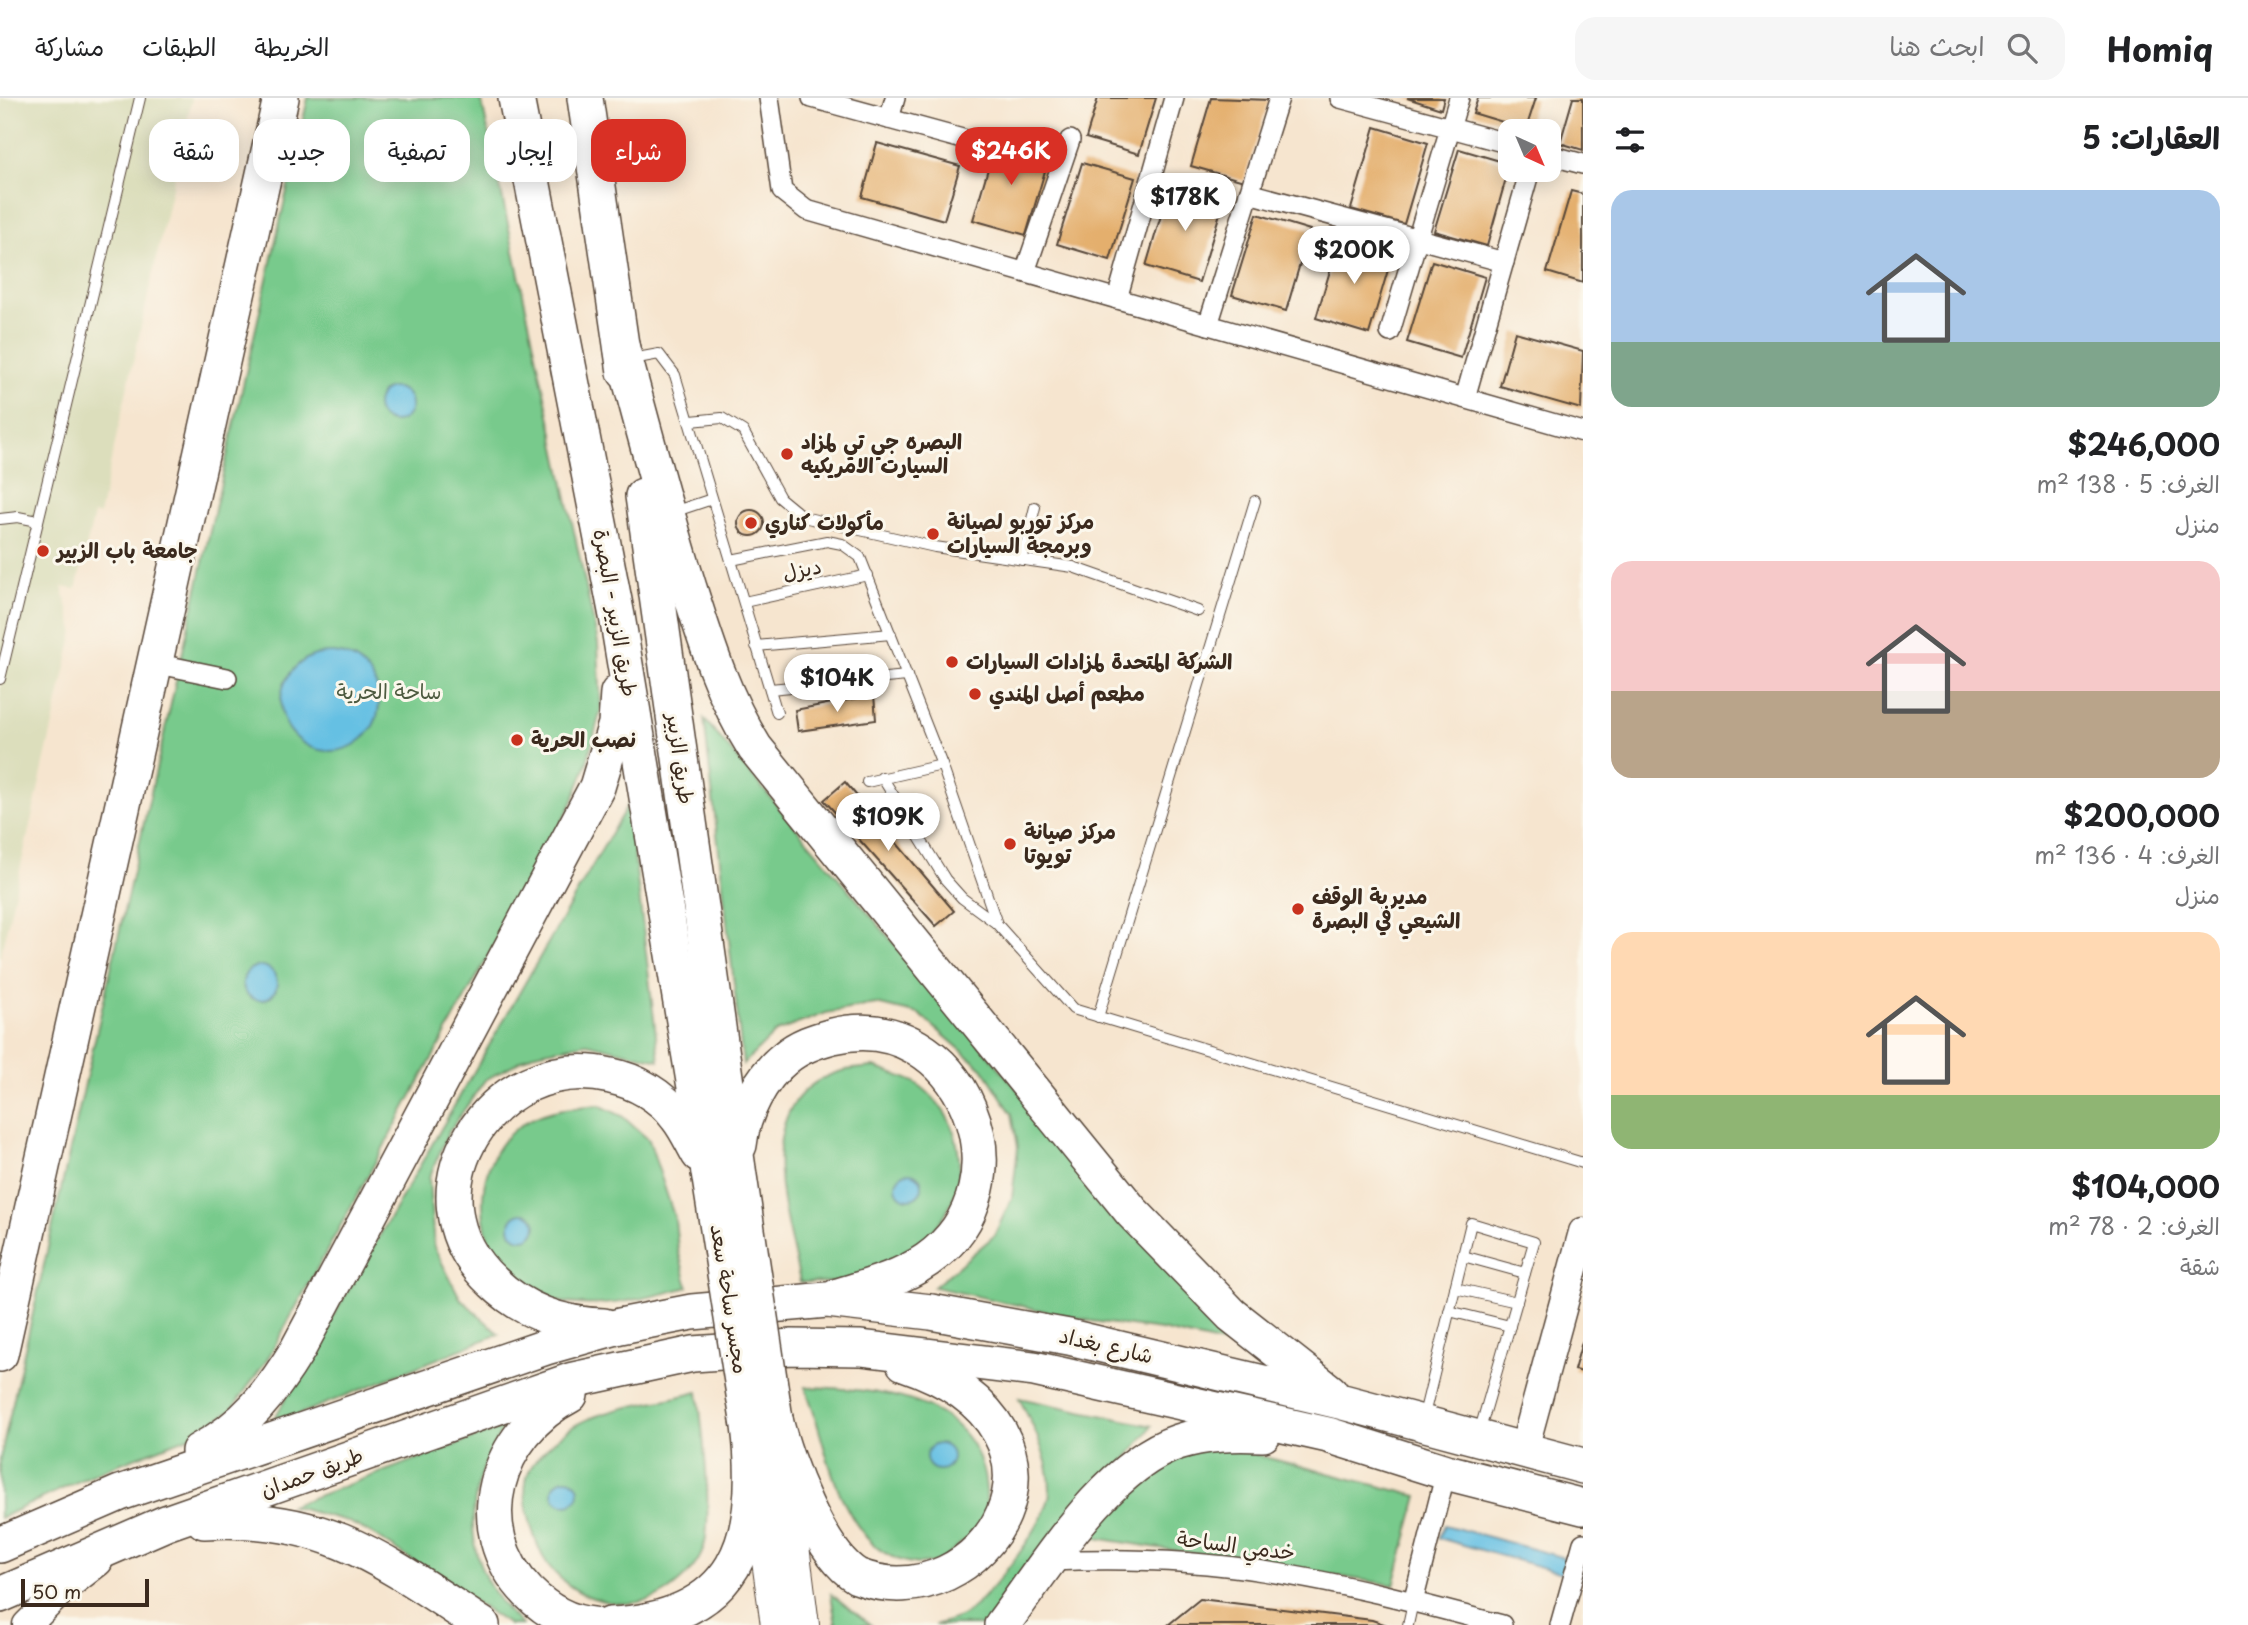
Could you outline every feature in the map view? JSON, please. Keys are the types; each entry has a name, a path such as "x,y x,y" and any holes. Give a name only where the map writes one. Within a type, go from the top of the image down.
{"highway":[{"path":"0,1354 281,98"},
{"name":"طريق الزبير - البصرة","path":"516,98 724,1171"},
{"path":"585,98 623,355 666,514 725,694 755,747 1132,1212 1232,1315 1343,1402"},
{"name":"طريق الزبير","path":"623,355 724,1171"},
{"path":"120,1493 222,1439 240,1425 268,1395 298,1349 597,787 616,724 617,616"},
{"path":"620,1326 578,1325 534,1311 512,1299 479,1270 463,1246 454,1216 457,1172 468,1141 485,1116 510,1094 544,1078 565,1072 592,1071 626,1079 655,1095 677,1116 724,1171 740,1140 755,1097 774,1066 797,1048 844,1034 867,1033 897,1039 915,1048 949,1075 970,1110 977,1132 981,1163 972,1203 954,1233 927,1260 885,1281 827,1300"},
{"name":"مجسر ساحة سعد","path":"724,1171 764,1435"},
{"name":"شارع بغداد","path":"620,1326 692,1312 827,1300 931,1312 1069,1337 1343,1402 1583,1466"},
{"name":"طريق حمدان","path":"0,1545 120,1493 546,1347 620,1326"},
{"name":"شارع بغداد","path":"630,1366 693,1354 792,1347 861,1348 1034,1369 1328,1435 1446,1472 1583,1507"},
{"path":"764,1435 837,1559 856,1576 884,1587 914,1591 959,1577 977,1564 994,1546 1010,1505 1011,1485 1006,1448 996,1426 978,1405 950,1384 918,1368 861,1348"},
{"path":"593,1625 561,1617 540,1604 522,1586 500,1547 495,1525 496,1500 501,1471 511,1448 531,1421 554,1403 630,1366"},
{"name":"طريق حمدان","path":"0,1595 166,1523 573,1380 630,1366"},
{"path":"1002,1625 1098,1501 1135,1465 1175,1442 1200,1436 1234,1433 1328,1435"},
{"path":"610,1625 645,1623 690,1609 709,1596 729,1573 741,1549 764,1435"},
{"path":"166,1523 272,1521 309,1528 342,1540 405,1575 482,1625"}],"main road":[{"path":"764,1435 776,1625"},
{"path":"764,1435 803,1625"}],"street":[{"path":"769,98 782,191 796,205 1583,432"},
{"path":"812,98 966,140"},
{"path":"889,119 895,98"},
{"path":"1117,299 1174,98"},
{"path":"1208,325 1279,98"},
{"path":"1340,98 1498,141"},
{"path":"1390,332 1458,98"},
{"path":"1025,272 1070,141"},
{"path":"1561,158 1583,164"},
{"path":"1465,398 1527,182"},
{"path":"1249,193 1504,262"},
{"path":"154,663 227,678"},
{"path":"1524,1449 1583,1232"},
{"path":"1413,1602 1446,1472"},
{"path":"27,1625 63,1590 129,1537"},
{"path":"1560,1625 1582,1548"},
{"name":"خدمي الساحة","path":"1050,1560 1143,1560 1209,1564 1299,1577 1502,1625"}],"lane":[{"path":"0,678 140,98"},
{"path":"623,355 659,354 675,374 777,713"},
{"path":"691,421 722,418 743,431 780,498 803,517 935,547 1073,568 1198,611"},
{"path":"666,514 712,499"},
{"path":"1097,1017 1255,501"},
{"path":"1022,560 1035,508"},
{"path":"0,519 18,517 38,521"},
{"path":"731,560 827,541 842,544 855,552 868,575 942,765 997,924"},
{"name":"ديزل","path":"744,602 868,575"},
{"path":"757,646 891,634"},
{"path":"770,689 907,676"},
{"path":"867,782 942,765"},
{"path":"882,777 944,879 962,898 997,924 1073,1009 1583,1163"},
{"path":"1422,1423 1471,1223 1534,1242 1478,1437"},
{"path":"1463,1256 1525,1273"},
{"path":"1455,1288 1517,1302"},
{"path":"1449,1311 1510,1326"},
{"path":"1408,1625 1413,1602"}],"shaded area":[{"name":"جامعة باب الزبير","path":"0,98 192,98 187,119 149,119 149,182 173,182 99,515 94,514 76,589 62,587 74,631 0,958"}],"green space":[{"name":"ساحة الحرية","path":"308,98 481,98 486,119 484,182 499,182 598,643 601,709 586,766 572,803 267,1360 232,1409 196,1434 96,1473 0,1518 0,1459 289,182 350,182 350,119 303,119"},
{"path":"704,719 1236,1347 1161,1330 1091,1321 934,1287 994,1236 1012,1198 1018,1147 1012,1114 983,1069 919,1014 876,1004 826,1013 776,1032 743,1064"},
{"path":"628,804 659,1060 587,1043 535,1053 485,1080 448,1133 429,1178 434,1247 460,1298 499,1334 270,1426"},
{"path":"874,1067 914,1082 934,1098 944,1112 955,1135 959,1162 957,1187 948,1209 934,1229 917,1246 896,1260 848,1280 800,1282 782,1192 779,1160 782,1131 793,1106 812,1085 842,1071"},
{"path":"599,1105 622,1116 649,1140 675,1219 678,1250 688,1287 614,1303 559,1302 541,1297 519,1285 502,1267 490,1244 484,1219 483,1193 489,1168 500,1146 517,1128 536,1117 556,1110"},
{"path":"805,1387 859,1390 913,1401 938,1412 959,1427 974,1448 984,1475 986,1509 981,1528 945,1558 930,1563 900,1560 874,1545 855,1521 836,1485"},
{"path":"698,1392 706,1472 707,1517 703,1550 694,1567 669,1590 640,1602 609,1602 580,1592 567,1584 550,1568 536,1542 526,1498 526,1479 531,1468 552,1443 583,1421 615,1410"},
{"path":"1019,1398 1152,1426 996,1625 935,1625 965,1614 989,1591 1030,1538 1047,1503 1050,1490 1047,1466 1040,1442"},
{"path":"504,1427 480,1478 474,1504 473,1530 477,1555 486,1579 501,1603 522,1625 509,1625 373,1534 347,1521 290,1506"},
{"path":"1221,1446 1418,1496 1394,1585 1083,1536 1124,1488 1177,1452"},
{"path":"831,1594 871,1625 836,1625"}],"water":[{"path":"394,388 406,393 411,405 406,417 394,422 382,417 377,405 382,393"},
{"path":"330,653 349,657 364,668 375,683 379,702 375,721 364,736 349,747 330,751 311,747 296,736 285,721 281,702 285,683 296,668 311,657"},
{"path":"260,966 272,971 277,983 272,995 260,1000 248,995 243,983 248,971"},
{"path":"909,1173 918,1177 922,1186 918,1195 909,1199 900,1195 896,1186 900,1177"},
{"path":"523,1213 532,1217 536,1226 532,1235 523,1239 514,1235 510,1226 514,1217"},
{"path":"939,1444 948,1448 952,1457 948,1466 939,1470 930,1466 926,1457 930,1448"},
{"path":"566,1479 575,1483 579,1492 575,1501 566,1505 557,1501 553,1492 557,1483"},
{"path":"1445,1525 1583,1563 1583,1579 1439,1538"}],"building":[{"path":"1098,98 1156,98 1139,154 1086,138"},
{"path":"1211,98 1269,100 1244,181 1191,166"},
{"path":"1407,98 1444,98 1441,109"},
{"path":"1478,98 1536,98 1529,119 1498,121 1473,113"},
{"path":"1573,98 1583,98 1583,150 1561,143"},
{"path":"1375,127 1428,143 1404,224 1351,209"},
{"path":"997,138 1050,154 1026,235 973,220"},
{"path":"877,143 960,166 944,220 862,197"},
{"path":"1459,149 1498,160 1498,182 1505,182 1487,246 1434,231"},
{"path":"1082,163 1135,178 1110,260 1057,244"},
{"path":"1170,185 1224,200 1199,282 1146,266"},
{"path":"1571,191 1583,194 1583,283 1547,272"},
{"path":"1257,214 1310,230 1286,311 1232,295"},
{"path":"1340,237 1393,253 1369,334 1316,318"},
{"path":"1432,261 1485,277 1461,358 1407,342"},
{"path":"1515,332 1583,351 1581,409 1500,386"},
{"name":"مأكولات كناري","path":"751,510 760,514 764,523 760,532 751,536 742,532 738,523 742,514"},
{"path":"874,695 876,720 798,731 795,710"},
{"path":"845,782 954,911 936,926 824,800"},
{"path":"1583,1342 1583,1372 1574,1370"},
{"path":"1200,1599 1372,1620 1387,1625 1168,1625"}],"place":[{"name":"البصره جي تي لمزاد السيارت الامريكيه","path":"787,454"},
{"name":"مأكولات كناري","path":"751,523"},
{"name":"مركز توربو لصيانة وبرمجة السيارات","path":"933,534"},
{"name":"جامعة باب الزبير","path":"43,551"},
{"name":"الشركة المتحدة لمزادات السيارات","path":"952,662"},
{"name":"مطعم أصل المندي","path":"975,694"},
{"name":"نصب الحرية","path":"517,740"},
{"name":"مركز صيانة تويوتا","path":"1010,844"},
{"name":"مديرية الوقف الشيعي في البصرة","path":"1298,909"}]}
